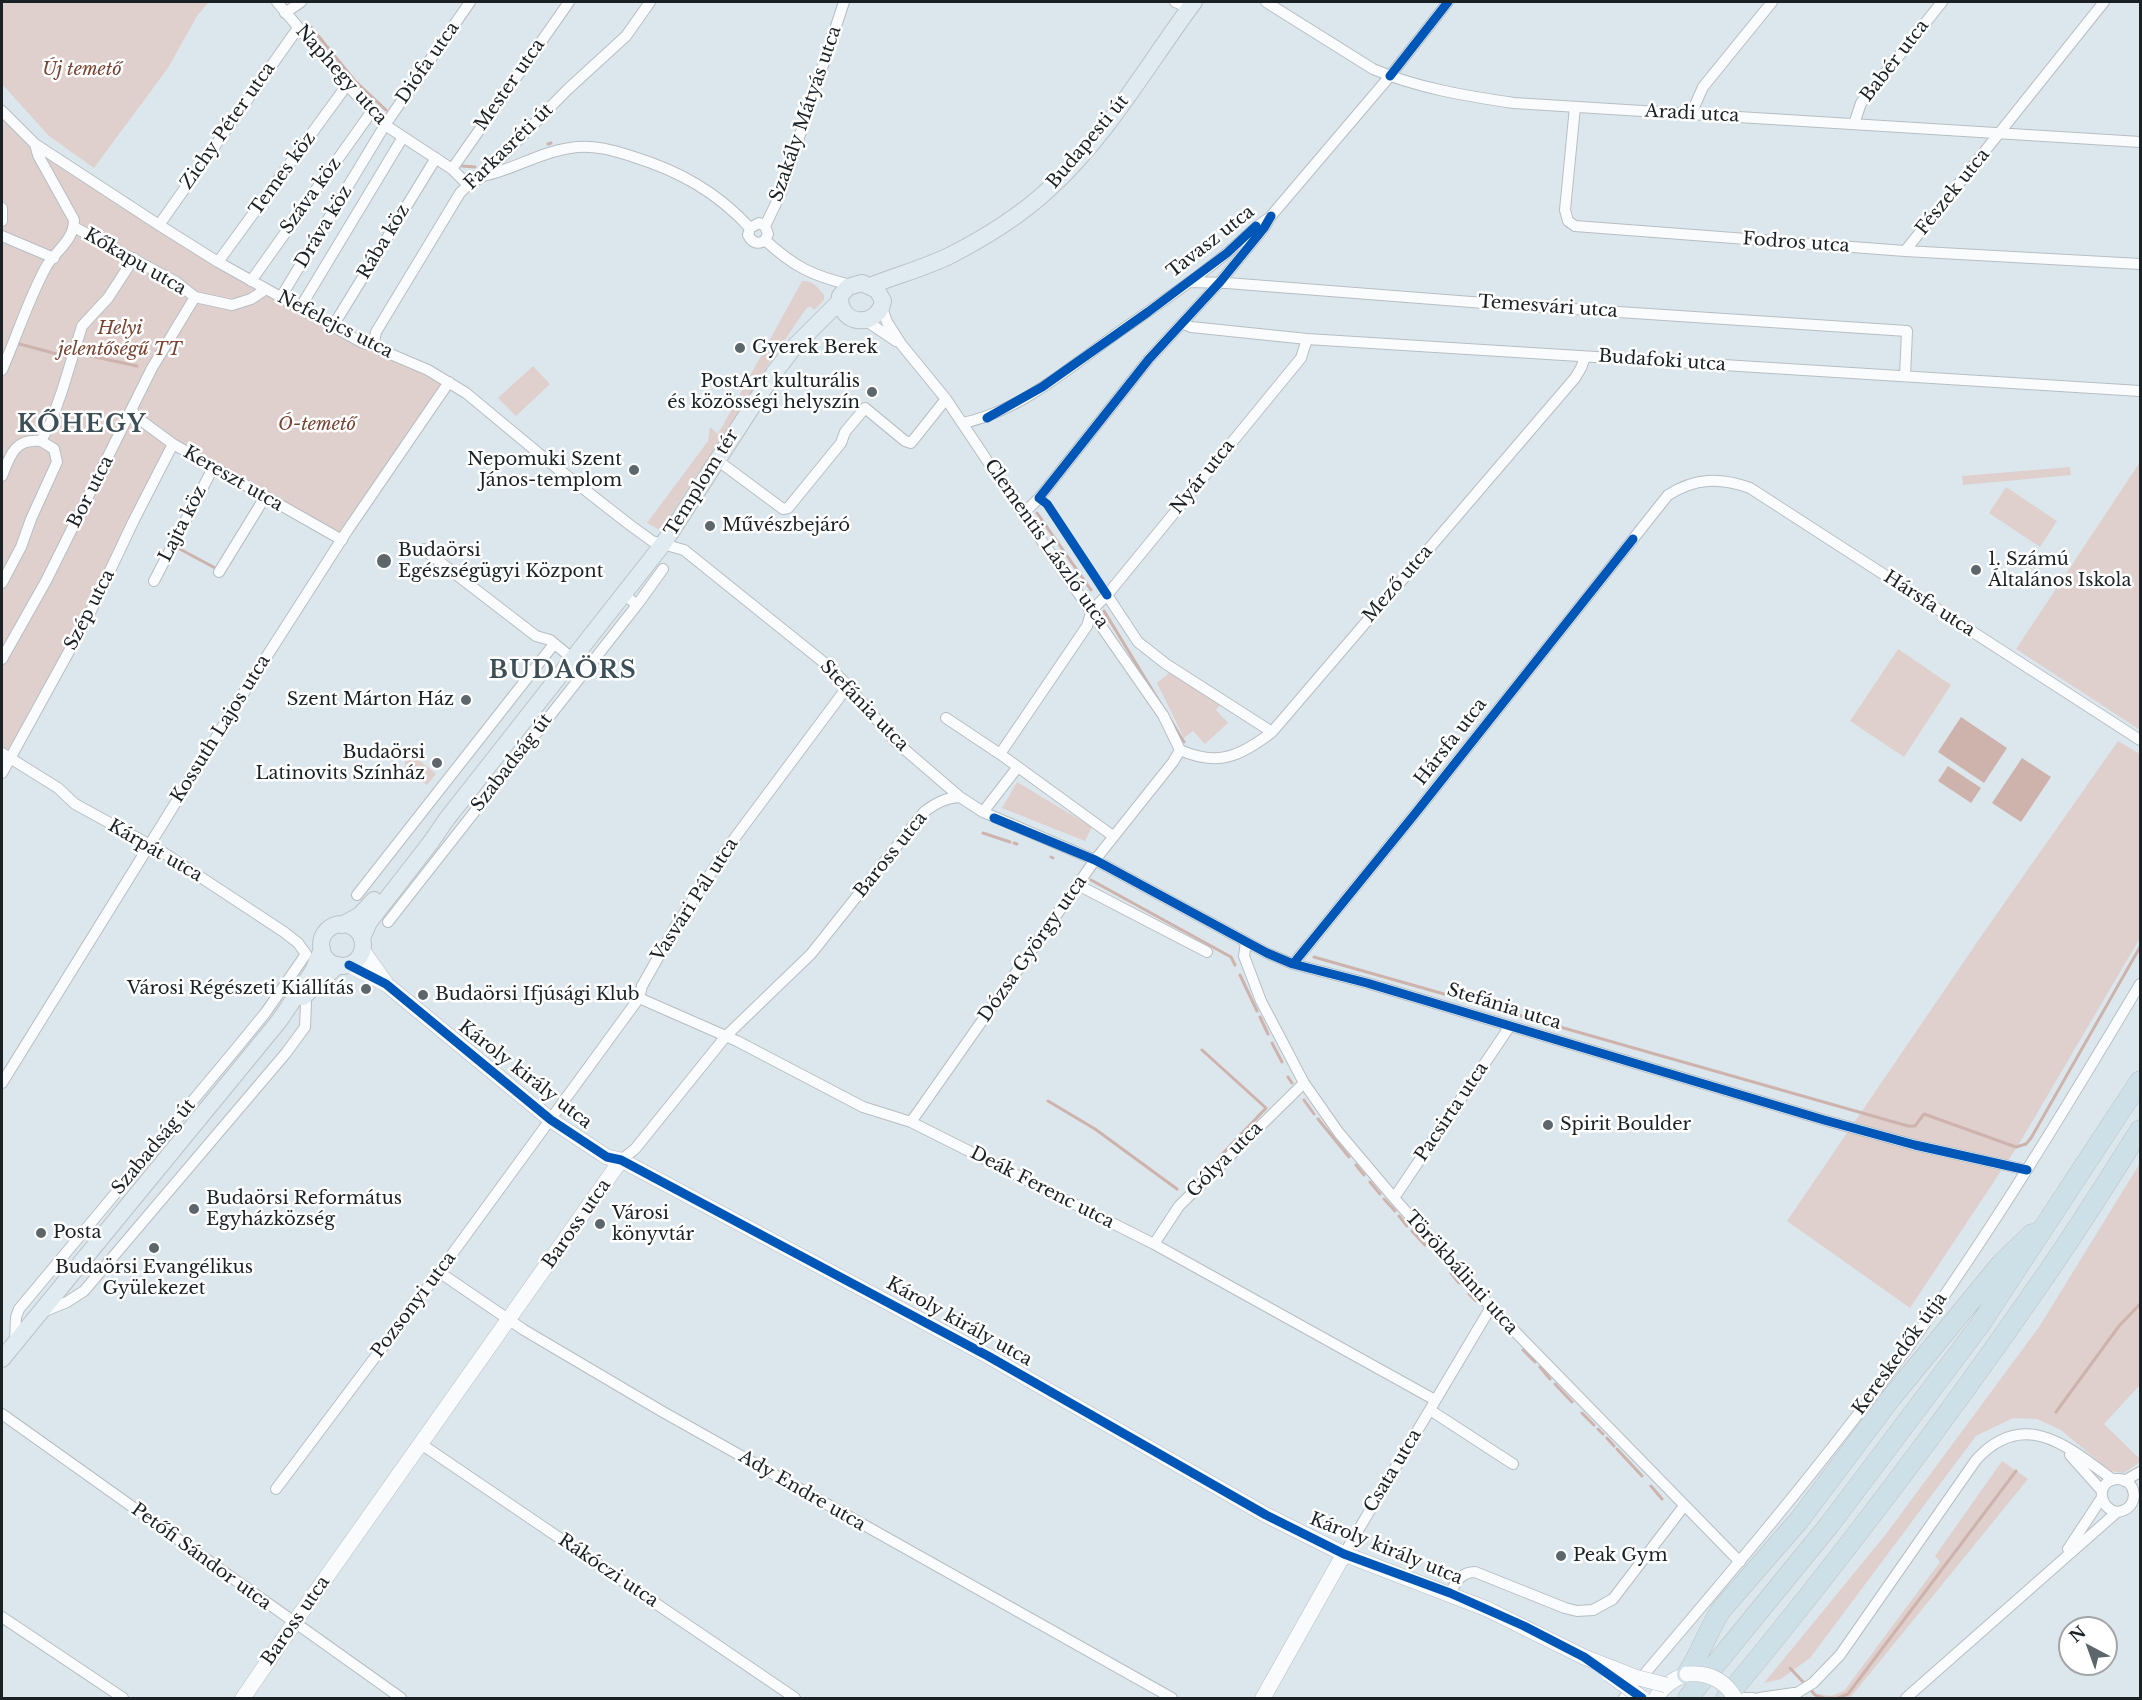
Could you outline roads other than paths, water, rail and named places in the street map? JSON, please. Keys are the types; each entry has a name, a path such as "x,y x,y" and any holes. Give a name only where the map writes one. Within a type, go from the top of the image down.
{"highway":[{"path":"1688,1698 1830,1524 1979,1326 2140,1081"},
{"path":"1732,1698 1951,1409 2042,1281 2140,1130"},
{"path":"1687,1674 1703,1648 1721,1610 1800,1519 1891,1398 2001,1264 2057,1210"}],"main road":[{"name":"Budapesti út","path":"870,286 921,269 994,231 1049,190 1101,132 1186,4"},
{"name":"Budapesti út","path":"882,304 921,269"},
{"path":"862,284 870,286 877,290 882,304 877,313 865,320 848,317 841,308 844,294 862,284"},
{"name":"Templom tér","path":"663,544 774,373 844,294"},
{"name":"Templom tér","path":"806,336 848,317"},
{"name":"Szabadság út","path":"362,944 369,922 432,842 446,820 573,659 631,600 663,544"},
{"name":"Szabadság út","path":"342,925 360,915 426,837 446,820"},
{"path":"342,925 356,930 362,944 358,959 344,965 314,952 326,932 342,925"},
{"name":"Szabadság út","path":"2,1359 279,1021 313,970 314,952"},
{"name":"Szabadság út","path":"279,1021 344,965"}],"street":[{"name":"Naphegy utca","path":"277,2 347,86 385,125 452,169 468,185"},
{"path":"285,13 301,2"},
{"name":"Diófa utca","path":"385,125 470,2"},
{"name":"Mester utca","path":"452,169 569,2"},
{"name":"Farkasréti út","path":"374,342 376,332 460,193 483,176 567,90 626,36 650,2"},
{"name":"Szakály Mátyás utca","path":"765,226 780,195 844,2"},
{"name":"Aradi utca","path":"1266,2 1373,69 1390,76 1467,97 1514,103 2140,142"},
{"name":"Tavasz utca","path":"1023,514 1040,498 1149,359 1184,324 1220,282 1271,216 1390,76 1448,2"},
{"path":"1691,114 1704,87 1772,2"},
{"name":"Babér utca","path":"1854,124 1861,103 1942,2"},
{"name":"Fészek utca","path":"1905,251 2104,2"},
{"name":"Zichy Péter utca","path":"159,225 298,28"},
{"name":"Temes köz","path":"218,262 347,86"},
{"name":"Fodros utca","path":"1575,107 1565,210 1568,221 1575,226 1905,251 2140,264"},
{"name":"Nefelejcs utca","path":"2,111 35,144 218,262 366,344 374,342 381,350 449,381 630,525 652,541 663,544"},
{"name":"Száva köz","path":"251,281 372,111"},
{"name":"Dráva köz","path":"281,297 385,125"},
{"path":"300,308 403,137"},
{"name":"Kőkapu utca","path":"2,370 47,265 63,248 74,227 74,220 38,155 35,144"},
{"path":"483,176 498,173 571,147 613,150 661,165 690,179 710,192 750,228"},
{"name":"Rába köz","path":"333,326 436,158"},
{"path":"2,208 2,221"},
{"name":"Tavasz utca","path":"963,423 987,418 1042,387 1189,282 1227,253 1256,225 1271,216"},
{"path":"759,223 765,226 768,234 765,240 758,243 753,242 748,235 750,228 759,223"},
{"name":"Kőkapu utca","path":"74,227 176,282 195,297"},
{"path":"2,237 54,258"},
{"path":"765,240 784,257 844,294"},
{"path":"41,441 51,422 82,326 108,298 134,258"},
{"path":"820,278 844,294"},
{"name":"Temesvári utca","path":"1189,282 1220,282 1497,304 1907,331 1905,376"},
{"path":"195,297 232,305 251,299 266,289"},
{"name":"Bor utca","path":"2,659 46,581 152,368 195,297"},
{"name":"Clementis László utca","path":"882,304 887,322 901,345 946,399 1023,514 1092,610 1163,715 1179,750"},
{"name":"Clementis László utca","path":"865,320 901,345"},
{"name":"Budafoki utca","path":"1184,324 1191,327 1307,339 2140,391"},
{"name":"Nyár utca","path":"1092,610 1107,595 1301,358 1307,339"},
{"name":"Mező utca","path":"1179,750 1191,755 1225,758 1239,754 1272,732 1575,378 1585,357"},
{"name":"Kossuth Lajos utca","path":"2,1083 148,846 342,540 449,381"},
{"path":"717,460 783,509 788,508 841,443 845,432 865,408 905,441 913,442 946,399"},
{"name":"Kereszt utca","path":"132,409 135,416 173,444 342,540"},
{"path":"2,476 7,462 20,442 41,441 54,449 57,462 21,547 2,583"},
{"name":"Szép utca","path":"2,773 6,756 88,615 173,444"},
{"name":"Lajta köz","path":"154,581 213,468"},
{"name":"Hársfa utca","path":"1293,964 1668,495 1682,486 1701,480 1734,482 1750,488 2140,740"},
{"path":"219,572 265,497"},
{"name":"Stefánia utca","path":"663,544 684,550 832,669 896,742 960,797 983,812 1095,860 1246,942 1293,964 1367,983 1881,1136 2027,1170"},
{"path":"423,549 536,636 546,638 573,659"},
{"name":"Szabadság út","path":"388,922 631,600 663,569"},
{"name":"Clementis László utca","path":"1107,595 1138,642 1169,665 1272,732"},
{"path":"1000,754 1087,626 1092,610"},
{"path":"357,895 554,644"},
{"name":"Vasvári Pál utca","path":"551,1120 639,998 642,986 676,924 728,847 848,686"},
{"path":"946,718 1113,836"},
{"name":"Dózsa György utca","path":"911,1122 1095,860 1173,762 1179,750"},
{"name":"Kárpát utca","path":"6,756 58,788 75,804 148,846 162,851 314,952"},
{"path":"983,812 1017,768"},
{"name":"Baross utca","path":"243,1698 293,1623 621,1160 635,1149 726,1036 811,954 924,812 937,802 960,797"},
{"path":"1078,885 1207,952"},
{"name":"Törökbálinti utca","path":"1246,942 1244,956 1261,1001 1304,1083 1340,1133 1394,1198 1491,1307 1740,1562"},
{"name":"Károly király utca","path":"362,944 386,984"},
{"name":"Szabadság út","path":"15,1343 16,1317 19,1309 314,952"},
{"name":"Károly király utca","path":"344,965 386,984 551,1120 607,1157 621,1160 988,1356 1266,1515 1344,1554 1450,1593 1524,1626 1584,1657"},
{"name":"Kereskedők útja","path":"1624,1698 1789,1503 1905,1350 2027,1170 2140,984"},
{"name":"Deák Ferenc utca","path":"639,998 726,1036 863,1107 911,1122 1154,1244 1432,1405 1513,1464"},
{"name":"Szabadság út","path":"35,1317 84,1291 286,1053 305,1027 306,1003 302,999"},
{"name":"Pacsirta utca","path":"1394,1198 1510,1026"},
{"name":"Gólya utca","path":"1154,1244 1179,1206 1304,1083"},
{"name":"Pozsonyi utca","path":"276,1490 551,1120"},
{"name":"Ady Endre utca","path":"439,1272 524,1330 674,1418 1172,1698"},
{"name":"Csata utca","path":"1263,1698 1344,1554 1491,1307"},
{"name":"Petőfi Sándor utca","path":"2,1414 401,1698"},
{"path":"1789,1698 1827,1670 1840,1655 1987,1448 2007,1437 2026,1433 2049,1438 2137,1491 2130,1506 2117,1512 1906,1698"},
{"path":"2059,1442 2102,1495 2107,1509 2117,1512"},
{"name":"Rákóczi utca","path":"421,1444 795,1698"},
{"path":"2059,1562 2102,1495 2104,1486 2140,1472"},
{"path":"1450,1593 1462,1575 1475,1572 1565,1608 1576,1611 1593,1610 1613,1599 1684,1506"},
{"path":"2,1617 123,1698"},
{"path":"1584,1657 1635,1677 1666,1685"},
{"path":"1584,1657 1642,1698"},
{"path":"1656,1698 1666,1685 1677,1677 1687,1674 1706,1674 1726,1685 1732,1698 1752,1698"},
{"path":"1759,1698 1801,1691"}],"waterway":[{"path":"311,27 355,81 386,110"},
{"path":"462,166 475,167"},
{"path":"16,343 68,357"},
{"path":"77,353 137,366"},
{"path":"1037,513 1091,590"},
{"path":"176,547 217,569"},
{"path":"1104,611 1184,742"},
{"path":"983,833 1010,842"},
{"path":"1091,880 1231,957 1235,965"},
{"path":"1314,957 1908,1126 1915,1126 1924,1114 2016,1147 2026,1144 2031,1138 2140,947"},
{"path":"1240,975 1257,1011"},
{"path":"1260,1017 1268,1034"},
{"path":"1272,1043 1282,1062"},
{"path":"1192,1186 1266,1108 1202,1050"},
{"path":"1288,1077 1292,1083"},
{"path":"1304,1100 1314,1114"},
{"path":"1048,1101 1095,1129 1177,1189"},
{"path":"1318,1119 1349,1157"},
{"path":"1356,1165 1364,1175"},
{"path":"1370,1182 1380,1194"},
{"path":"1384,1199 1395,1211"},
{"path":"1399,1216 1407,1226"},
{"path":"1412,1231 1425,1245"},
{"path":"1451,1273 1459,1283"},
{"path":"1469,1294 1476,1301"},
{"path":"2056,1412 2119,1326 2140,1304"},
{"path":"1523,1350 1535,1362"},
{"path":"1540,1367 1550,1379"},
{"path":"1555,1384 1572,1402"},
{"path":"1582,1413 1594,1425"},
{"path":"1598,1429 1603,1434"},
{"path":"1607,1438 1614,1446"},
{"path":"1617,1449 1642,1476"},
{"path":"1838,1698 1848,1694 2016,1471"},
{"path":"1651,1486 1662,1499"},
{"path":"1790,1668 1805,1684"},
{"path":"1810,1689 1815,1695 1823,1698"}],"place":[{"name":"Gyerek Berek","path":"740,348"},
{"name":"PostArt kulturális és közösségi helyszín","path":"872,392"},
{"name":"Nepomuki Szent János-templom","path":"634,470"},
{"name":"Művészbejáró","path":"710,526"},
{"name":"Budaörsi Egészségügyi Központ","path":"384,561"},
{"name":"1. Számú Általános Iskola","path":"1976,570"},
{"name":"Szent Márton Ház","path":"466,700"},
{"name":"Budaörsi Latinovits Színház","path":"437,763"},
{"name":"Városi Régészeti Kiállítás","path":"366,989"},
{"name":"Budaörsi Ifjúsági Klub","path":"423,995"},
{"name":"Spirit Boulder","path":"1548,1125"},
{"name":"Budaörsi Református Egyházközség","path":"194,1209"},
{"name":"Városi könyvtár","path":"600,1224"},
{"name":"Posta","path":"41,1233"},
{"name":"Budaörsi Evangélikus Gyülekezet","path":"154,1248"},
{"name":"Peak Gym","path":"1561,1556"}],"district":[{"name":"KŐHEGY","path":"82,425"},
{"name":"BUDAÖRS","path":"563,671"}],"park label":[{"name":"Új temető","path":"82,70"},
{"name":"Helyi jelentőségű TT","path":"120,339"},
{"name":"Ó-temető","path":"317,425"}]}
